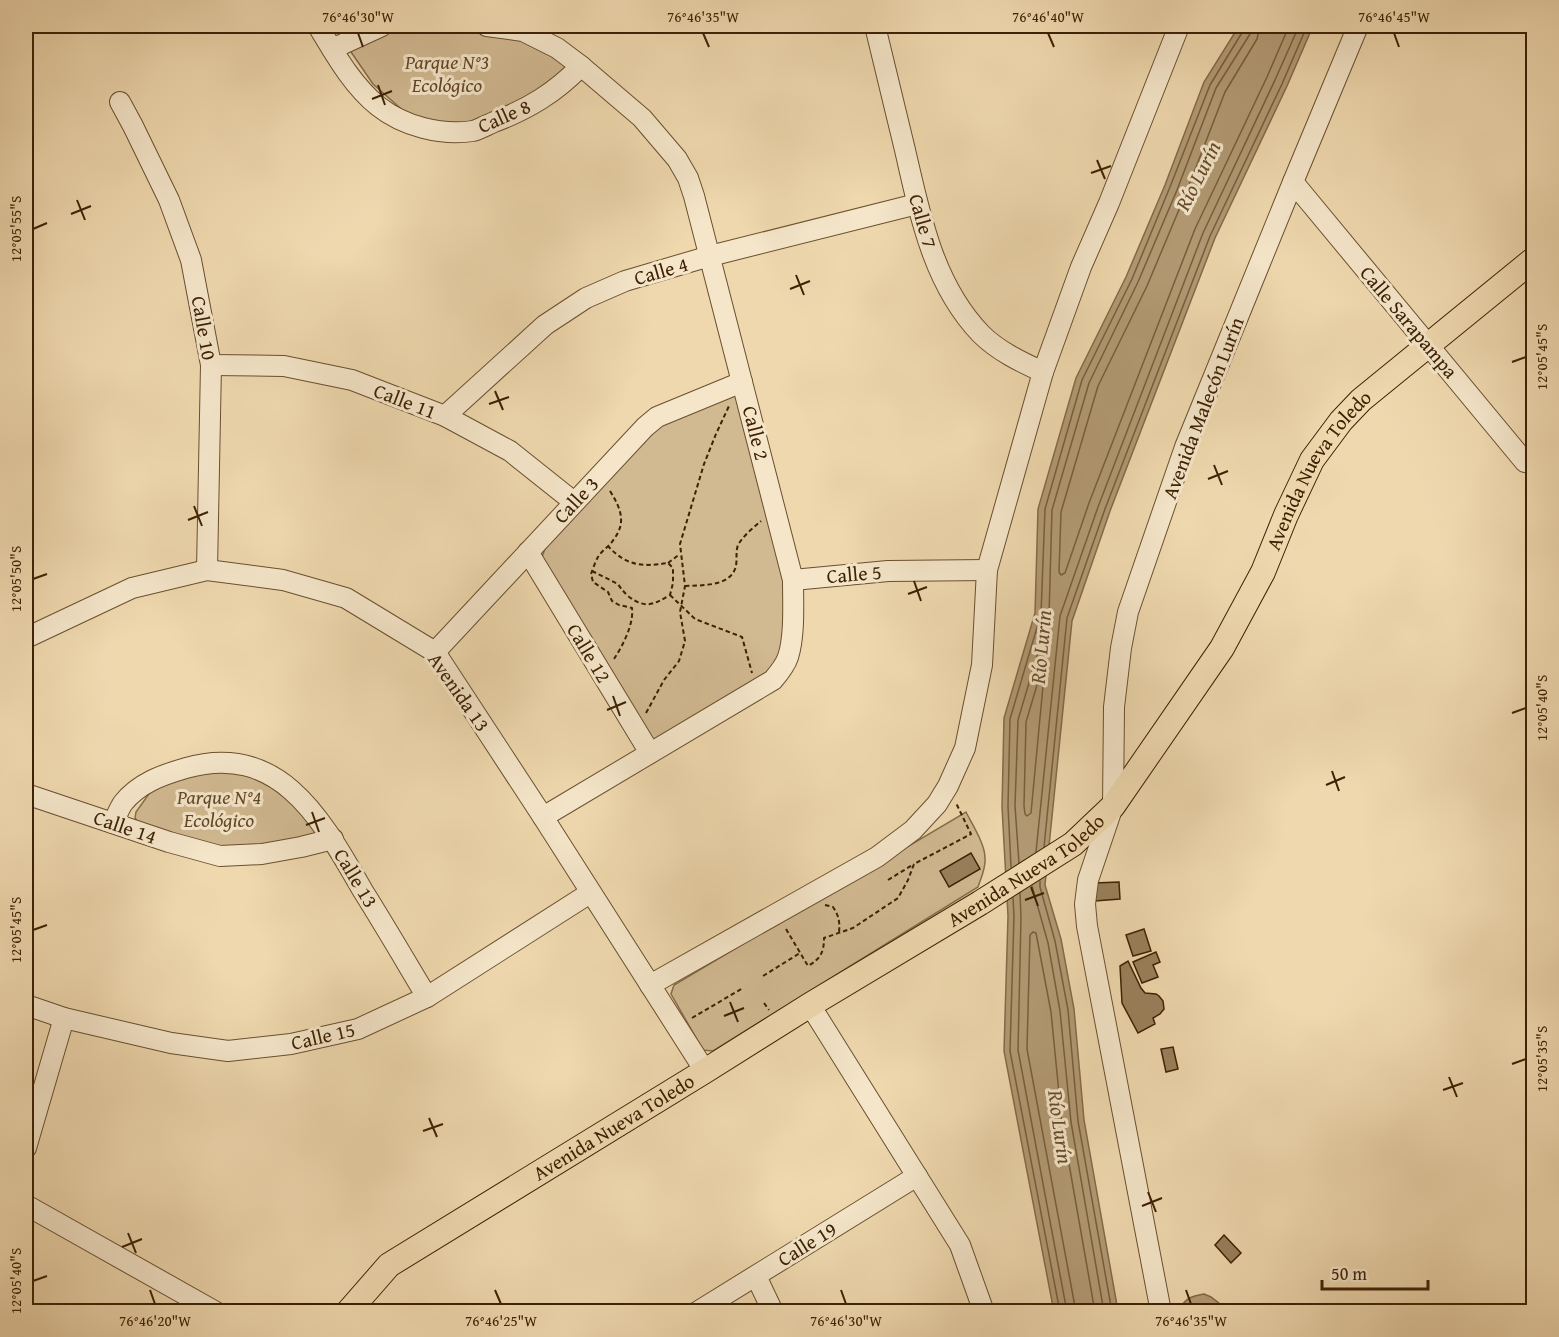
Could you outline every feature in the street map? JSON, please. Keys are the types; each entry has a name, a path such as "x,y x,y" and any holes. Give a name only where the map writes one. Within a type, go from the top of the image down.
{"main road":[{"name":"Avenida Nueva Toledo","path":"348,1311 389,1264 1073,844 1113,806 1222,648 1263,572 1312,460 1341,421 1361,400 1533,259"}],"street":[{"name":"Calle 8","path":"318,26 355,83 379,107 409,124 438,132 474,130 521,112 558,88 581,66"},
{"path":"332,49 382,26"},
{"name":"Calle 2","path":"487,26 522,31 557,48 581,66 642,117 677,159 688,178 793,580 792,632 789,654 785,664 773,680 543,818"},
{"name":"Calle 7","path":"875,26 917,204 941,275 963,314 983,336 1009,356 1043,372"},
{"path":"650,985 877,857 913,830 937,804 948,786 965,748 982,665 987,570 1043,372 1081,267 1179,26"},
{"name":"Avenida Malecón Lurín","path":"1161,1311 1087,926 1085,904 1089,880 1113,806 1114,707 1121,648 1128,612 1185,447 1358,26"},
{"name":"Calle 10","path":"120,102 168,200 191,260 211,365 207,570"},
{"name":"Calle Sarapampa","path":"1293,182 1525,462"},
{"name":"Calle 4","path":"445,416 545,325 586,298 625,281 710,256 917,204"},
{"name":"Calle 11","path":"211,365 284,366 352,380 445,416 510,451 574,502"},
{"name":"Calle 3","path":"435,652 645,427 657,417 742,382"},
{"name":"Calle 12","path":"528,552 650,753"},
{"name":"Avenida 13","path":"26,638 132,588 207,570 283,580 346,598 435,652 705,1071"},
{"name":"Calle 5","path":"793,580 888,571 987,570"},
{"name":"Calle 13","path":"113,824 122,804 134,791 153,779 196,765 216,762 238,763 259,769 272,776 310,808 333,839 427,997"},
{"name":"Calle 14","path":"26,794 169,842 220,856 262,854 333,839"},
{"name":"Calle 15","path":"26,1005 64,1018 171,1044 228,1051 291,1044 358,1029 427,997 590,893"},
{"path":"810,1005 960,1245 984,1311"},
{"path":"26,1148 64,1018"},
{"name":"Calle 19","path":"697,1311 917,1176"},
{"path":"26,1205 216,1311"},
{"path":"756,1276 773,1311"}],"path":[{"path":"645,713 664,680 679,661 685,641 680,612 685,586 680,544 704,464 742,382"},
{"path":"609,489 620,508 619,531 598,557 591,574 594,582 608,592 612,601 632,608 639,603"},
{"path":"685,586 715,583 732,575 737,566 738,546 766,515"},
{"path":"608,546 624,561 645,564 668,563 680,554"},
{"path":"592,571 618,584 639,603 652,604 670,595 673,568 668,563"},
{"path":"670,595 695,619 742,637 757,690"},
{"path":"610,666 620,650 629,627 632,608"},
{"path":"888,880 971,834 948,786"},
{"path":"777,913 808,966 819,959 823,952 824,938 853,928 898,898 914,864"},
{"path":"819,907 826,905 833,907 840,921 839,933"},
{"path":"763,976 800,953"},
{"path":"677,1028 743,988"}],"green space":[{"name":"Parque N°3 Ecológico","path":"425,26 488,30 543,46 571,64 537,94 482,121 451,124 425,121 407,114 373,84 349,49 399,27"},
{"path":"740,386 787,584 788,640 777,666 653,745 542,557 547,543 648,430"},
{"name":"Parque N°4 Ecológico","path":"223,769 257,777 286,792 321,832 285,845 212,849 138,822 135,818 136,812 156,784"},
{"path":"966,812 978,834 984,852 985,865 978,887 713,1051 703,1050 671,994 674,985"}],"water":[{"name":"Río Lurín","path":"1239,26 1313,26 1215,238 1110,511 1072,621 1045,885 1061,939 1074,1009 1084,1120 1118,1311 1054,1312 1004,1051 1008,916 1002,807 1004,718 1035,613 1038,509 1076,378 1126,277 1165,185 1204,82"},
{"path":"1204,1294 1229,1311 1179,1311 1188,1299"}],"building":[{"path":"971,853 980,869 949,887 940,871"},
{"path":"1119,882 1120,899 1095,901 1094,883"},
{"path":"1144,929 1151,951 1133,956 1126,935"},
{"path":"1156,952 1160,962 1153,965 1158,977 1142,983 1133,962"},
{"path":"1128,961 1145,993 1156,994 1163,1001 1164,1009 1153,1018 1155,1024 1138,1033 1122,1003 1120,966"},
{"path":"1173,1047 1178,1069 1166,1072 1161,1049"},
{"path":"1224,1235 1241,1253 1231,1263 1215,1245"}]}
